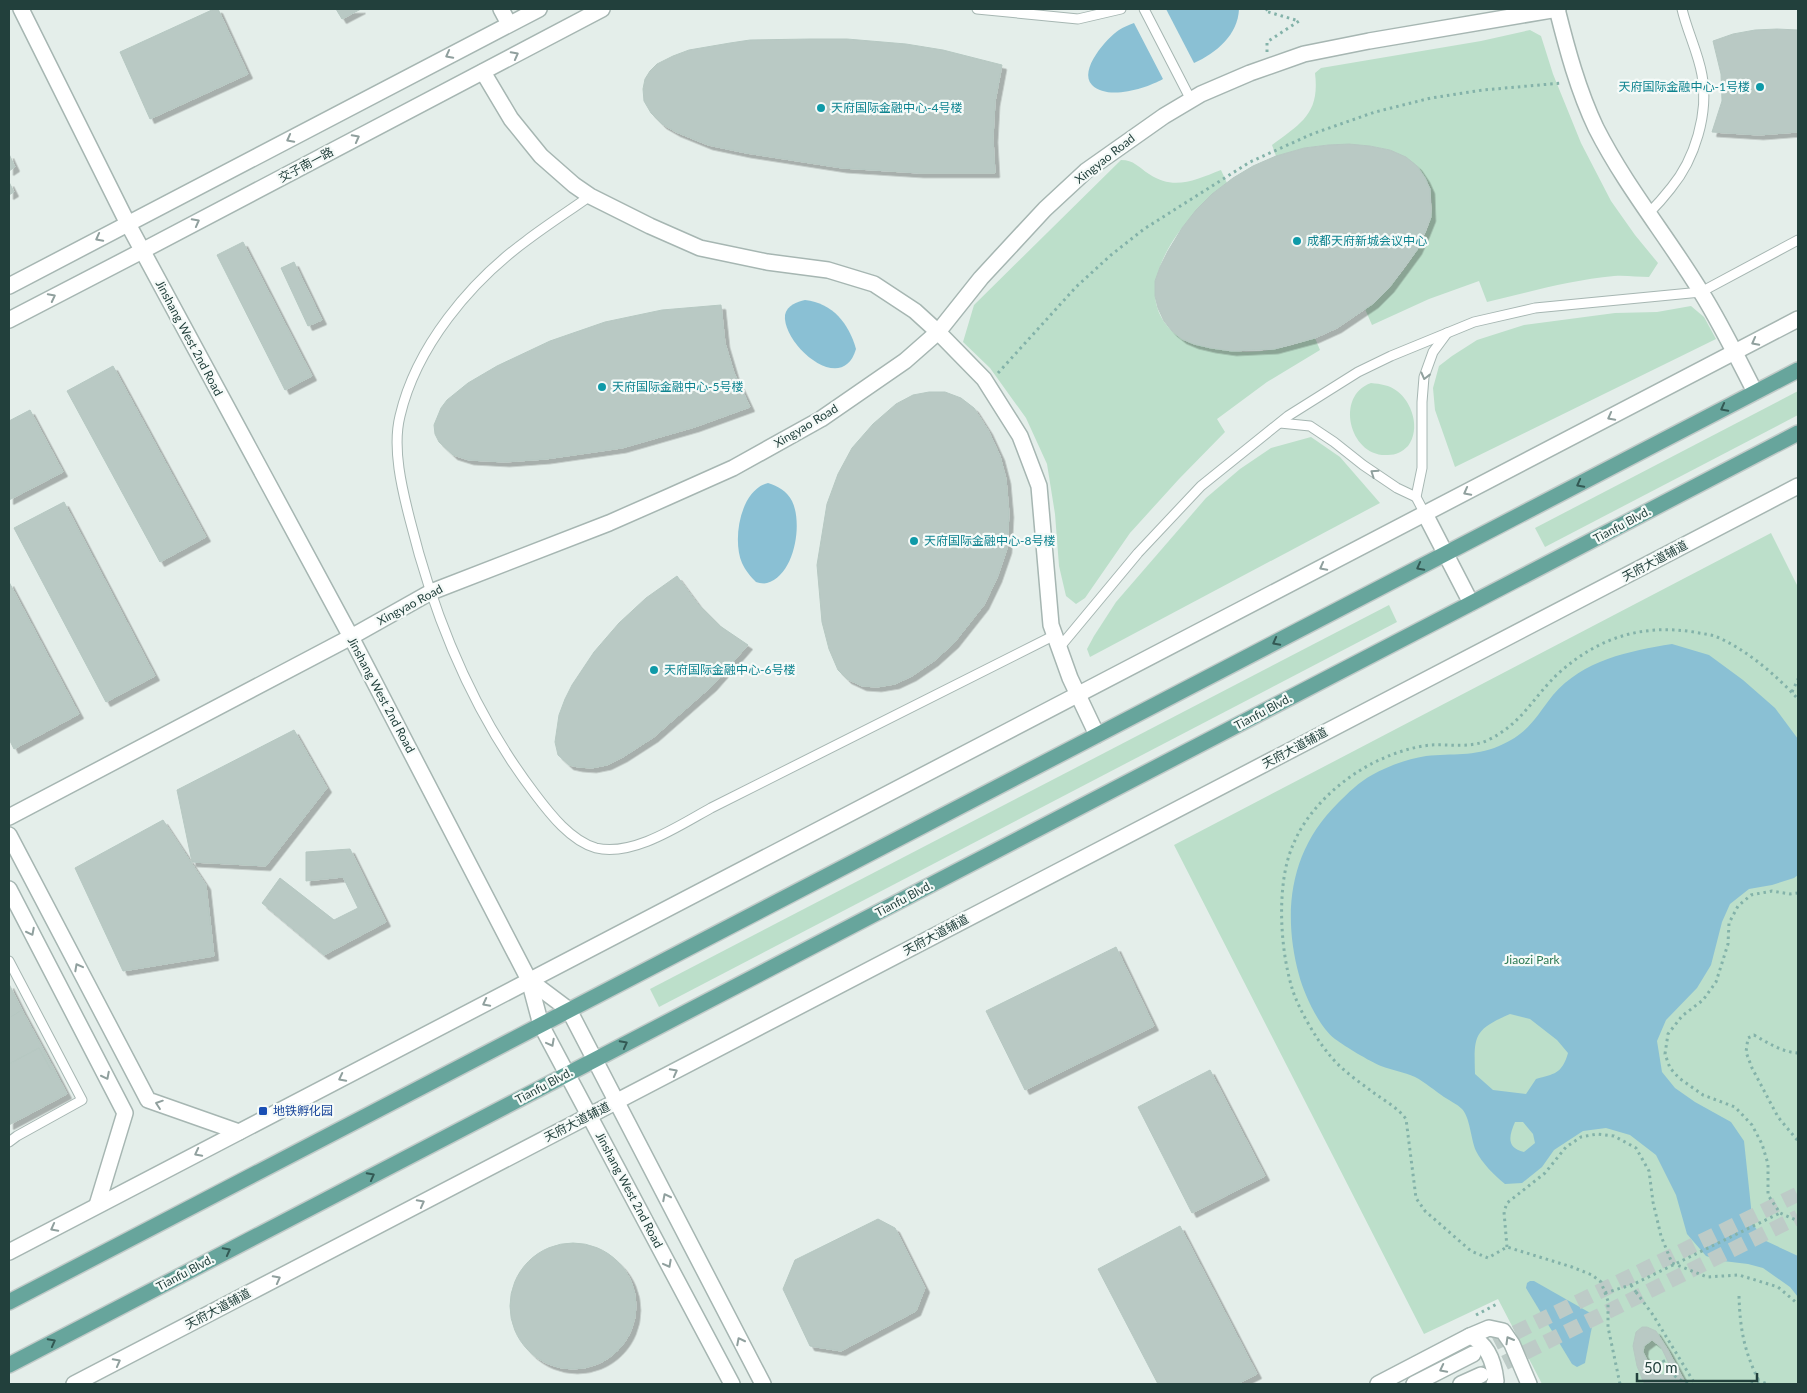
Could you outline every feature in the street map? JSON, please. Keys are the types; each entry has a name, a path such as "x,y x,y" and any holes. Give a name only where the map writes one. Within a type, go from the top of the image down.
{"main road":[{"path":"9,1302 1798,370"},
{"name":"Tianfu Blvd.","path":"9,1365 1798,432"}],"street":[{"name":"Jinshang West 2nd Road","path":"21,9 142,251 351,638 530,980 542,1025 732,1384"},
{"path":"501,9 509,24"},
{"path":"9,286 539,9"},
{"name":"交子南一路","path":"9,320 602,9"},
{"path":"1557,9 1567,49 1578,81 1600,134 1616,164 1701,292 1755,392"},
{"name":"Xingyao Road","path":"9,817 351,638 431,592 609,523 733,468 821,419 904,361 938,332 981,278 1045,209 1086,171 1126,141 1201,94 1304,54 1557,9"},
{"path":"483,72 511,119 541,156 574,185 590,196 700,248 768,262 828,270 874,284 915,311 984,379 1020,436 1039,486 1051,624 1078,695 1097,735"},
{"path":"9,1252 1798,319"},
{"name":"天府大道辅道","path":"74,1384 1798,486"},
{"path":"1425,514 1471,603"},
{"path":"9,835 148,1100 238,1132"},
{"path":"9,889 124,1113 97,1205"},
{"path":"530,980 569,1010 763,1384"},
{"path":"1378,1384 1489,1328 1503,1331 1512,1344 1529,1384"},
{"path":"1470,1336 1478,1340 1488,1352 1494,1364 1496,1381 1494,1384"},
{"path":"1414,1384 1473,1354"},
{"path":"1461,1384 1480,1375"}],"lane":[{"path":"977,9 1078,19 1121,9"},
{"path":"1144,9 1191,100"},
{"path":"1648,214 1672,188 1683,171 1701,123 1704,95 1702,76 1695,47 1682,9"},
{"path":"590,196 524,242 481,280 446,321 422,356 408,390 399,418 398,457 403,495 416,546 431,592 457,660 485,718 520,774 551,816 573,836 596,848 617,849 638,844 663,834 737,795 1057,641 1201,486 1280,423 1358,372 1391,356 1474,322 1535,308 1701,292 1798,240"},
{"path":"1416,497 1422,468 1424,377 1433,352 1447,333"},
{"path":"1280,423 1310,426 1363,465 1398,488 1416,497 1425,514"},
{"path":"9,961 82,1100 9,1142"}],"path":[{"path":"1267,9 1265,12 1299,21 1267,42 1267,67"},
{"path":"987,385 1076,287 1111,255 1144,229 1250,162 1312,134 1375,112 1431,98 1483,90 1578,81"},
{"path":"1620,1384 1608,1327 1608,1301 1601,1282 1592,1275 1507,1247 1488,1258 1471,1251 1425,1211 1416,1198 1406,1119 1400,1111 1357,1081 1328,1053 1307,1021 1292,990 1284,952 1281,913 1285,875 1292,846 1309,817 1350,776 1400,751 1431,745 1460,746 1483,742 1501,734 1521,718 1559,673 1583,653 1612,638 1646,630 1678,630 1716,636 1758,662 1798,699"},
{"path":"1792,692 1798,679"},
{"path":"1798,893 1790,894 1772,891 1751,895 1738,906 1729,923 1728,944 1716,982 1703,1000 1682,1016 1668,1034 1666,1054 1670,1068 1680,1078 1703,1095 1734,1107 1752,1125 1762,1144 1768,1164 1768,1196 1780,1213 1798,1221"},
{"path":"1798,1053 1769,1044 1754,1034 1748,1038 1746,1052 1752,1068 1778,1117 1798,1141"},
{"path":"1507,1247 1504,1212 1507,1203 1545,1173 1566,1146 1581,1137 1597,1134 1614,1136 1636,1148 1649,1171 1653,1202 1661,1236 1672,1263 1707,1277 1739,1275 1778,1287 1798,1304"},
{"path":"1605,1293 1631,1285 1780,1213"},
{"path":"1631,1285 1653,1316 1694,1384"},
{"path":"1738,1296 1740,1327 1747,1353 1759,1381"},
{"path":"1663,1360 1667,1367 1682,1382 1694,1384"},
{"path":"1751,1384 1759,1381 1768,1384"}],"green space":[{"path":"1530,30 1541,36 1553,74 1581,143 1611,201 1658,263 1649,277 1618,276 1582,280 1487,302 1479,281 1429,299 1372,325 1365,309 1395,280 1422,242 1432,210 1430,190 1390,150 1370,146 1328,145 1304,148 1276,156 1272,145 1292,130 1306,116 1314,98 1316,87 1315,73 1321,68 1481,41"},
{"path":"1121,160 1133,163 1149,174 1167,182 1185,182 1221,170 1227,183 1180,230 1167,251 1158,272 1155,293 1159,313 1172,331 1187,340 1233,351 1254,352 1275,349 1315,338 1320,350 1267,382 1217,419 1225,432 1130,533 1085,598 1076,604 1066,596 1059,566 1055,514 1047,464 1026,418 990,368 963,342 974,305"},
{"path":"1691,306 1704,317 1716,339 1455,467 1435,410 1433,388 1439,366 1452,356 1477,340 1524,325 1615,313 1657,312"},
{"path":"1371,383 1385,385 1394,389 1407,402 1413,416 1414,432 1412,439 1406,448 1396,454 1375,453 1364,447 1356,437 1351,425 1350,412 1353,400 1360,390"},
{"path":"1798,391 1798,415 1545,547 1535,528"},
{"path":"1311,437 1340,457 1380,503 1090,657 1087,649 1116,602 1206,498 1240,469 1271,448"},
{"name":"Jiaozi Park","path":"1771,533 1798,587 1798,1384 1542,1384 1498,1299 1424,1334 1174,845"},
{"path":"1389,605 1397,622 659,1007 650,989"}],"water":[{"path":"1166,9 1239,9 1235,27 1230,35 1218,48 1194,63"},
{"path":"1134,23 1163,79 1138,89 1117,93 1099,90 1092,85 1089,79 1091,63 1101,47 1114,34"},
{"path":"805,300 824,305 832,310 844,323 856,349 849,363 839,368 827,367 814,361 802,351 793,339 787,327 785,315 790,306"},
{"path":"768,483 788,494 792,501 797,522 794,547 784,570 777,578 763,583 756,582 742,563 739,553 738,529 745,505 751,495 758,488"},
{"path":"1672,644 1709,655 1743,680 1775,708 1798,739 1798,875 1772,885 1749,889 1730,904 1722,922 1711,965 1697,988 1666,1020 1657,1041 1662,1072 1675,1088 1695,1102 1731,1122 1744,1141 1751,1222 1766,1241 1798,1256 1798,1297 1790,1287 1763,1268 1706,1256 1687,1234 1676,1195 1656,1155 1630,1135 1606,1128 1583,1131 1554,1150 1542,1167 1522,1183 1505,1184 1489,1169 1476,1151 1467,1117 1460,1107 1419,1079 1376,1064 1345,1046 1329,1034 1323,1027 1304,991 1294,951 1291,905 1300,861 1309,841 1322,821 1354,788 1378,772 1405,761 1426,756 1480,752 1499,746 1524,731 1553,695 1578,673 1592,665 1623,654","holes":["1510,1014 1530,1019 1557,1040 1568,1053 1560,1069 1552,1074 1536,1079 1526,1094 1493,1090 1475,1074 1475,1051 1478,1036 1489,1025","1515,1122 1523,1122 1533,1134 1535,1143 1524,1152 1514,1148 1510,1141"]},
{"path":"1534,1281 1592,1314 1593,1321 1585,1363 1577,1367 1572,1364 1526,1288 1527,1283"}],"building":[{"path":"214,9 218,9 248,74 150,119 120,52"},
{"path":"336,9 361,9 342,19"},
{"name":"天府国际金融中心-1号楼","path":"1777,29 1798,30 1798,132 1759,135 1712,132 1722,101 1721,74 1713,41 1733,34"},
{"name":"天府国际金融中心-4号楼","path":"847,39 906,44 943,50 1002,65 995,102 993,138 995,173 919,173 842,168 746,153 708,145 676,132 662,124 651,113 644,101 643,89 645,79 650,71 657,64 689,50 750,40"},
{"name":"成都天府新城会议中心","path":"1349,144 1390,150 1406,157 1417,166 1430,189 1431,217 1425,232 1417,250 1389,288 1374,303 1337,328 1315,338 1274,349 1232,351 1211,348 1182,339 1172,331 1164,321 1158,308 1155,296 1155,281 1168,251 1196,210 1212,194 1233,178 1253,166 1276,156 1304,148"},
{"path":"9,154 15,167 9,171"},
{"path":"9,182 14,192 9,195"},
{"path":"243,242 312,376 285,390 217,255"},
{"path":"294,262 322,320 308,326 281,268"},
{"name":"天府国际金融中心-5号楼","path":"721,305 725,343 734,373 750,407 695,427 622,448 546,459 505,462 469,460 453,455 439,442 435,434 434,425 441,408 447,400 468,383 497,366 550,341 605,322 662,310"},
{"path":"113,366 206,537 160,562 67,391"},
{"name":"天府国际金融中心-8号楼","path":"945,392 961,398 974,408 988,430 1000,456 1006,479 1009,513 1007,549 997,578 984,605 954,643 934,661 912,676 895,684 877,687 862,686 847,679 838,670 829,649 822,622 817,565 827,504 838,474 852,448 873,424 896,404 913,395"},
{"path":"30,410 63,472 9,500 9,421"},
{"path":"64,502 155,676 106,702 14,528"},
{"name":"天府国际金融中心-6号楼","path":"677,576 697,603 720,626 748,645 712,686 654,737 607,765 592,768 569,765 558,755 555,742 559,715 572,685 594,652 619,623 646,598"},
{"path":"9,582 79,714 14,749 9,739"},
{"path":"294,730 327,788 266,866 192,862 177,790"},
{"path":"163,820 206,885 214,956 123,971 75,868"},
{"path":"350,849 386,922 324,955 262,903 280,878 334,920 358,908 343,877 306,881 306,852"},
{"path":"1116,947 1154,1026 1025,1090 986,1011"},
{"path":"9,984 22,1010 9,1018"},
{"path":"22,1010 54,1069 51,1070 39,1048 9,1064 9,1018"},
{"path":"39,1048 51,1070 54,1069 67,1094 9,1125 9,1064"},
{"path":"1210,1070 1265,1176 1192,1213 1138,1107"},
{"path":"878,1219 895,1228 925,1288 916,1311 841,1351 810,1346 783,1289 795,1260"},
{"path":"1180,1226 1257,1374 1237,1384 1158,1384 1098,1269"},
{"path":"573,1243 597,1248 617,1262 631,1282 636,1306 631,1330 617,1350 597,1364 573,1369 549,1364 529,1350 515,1330 510,1306 515,1282 529,1262 549,1248"},
{"path":"1642,1327 1656,1331 1686,1384 1645,1384 1637,1366 1633,1346 1636,1332","holes":["1652,1340 1661,1347 1670,1366 1663,1375 1653,1372 1643,1352 1644,1346"]}],"tunnel":[{"path":"1474,1353 1798,1194"},
{"path":"1484,1373 1798,1217"}],"place":[{"name":"天府国际金融中心-1号楼","path":"1760,87"},
{"name":"天府国际金融中心-4号楼","path":"821,108"},
{"name":"成都天府新城会议中心","path":"1297,241"},
{"name":"天府国际金融中心-5号楼","path":"602,387"},
{"name":"天府国际金融中心-8号楼","path":"914,541"},
{"name":"天府国际金融中心-6号楼","path":"654,670"},
{"name":"地铁孵化园","path":"263,1111"}]}
